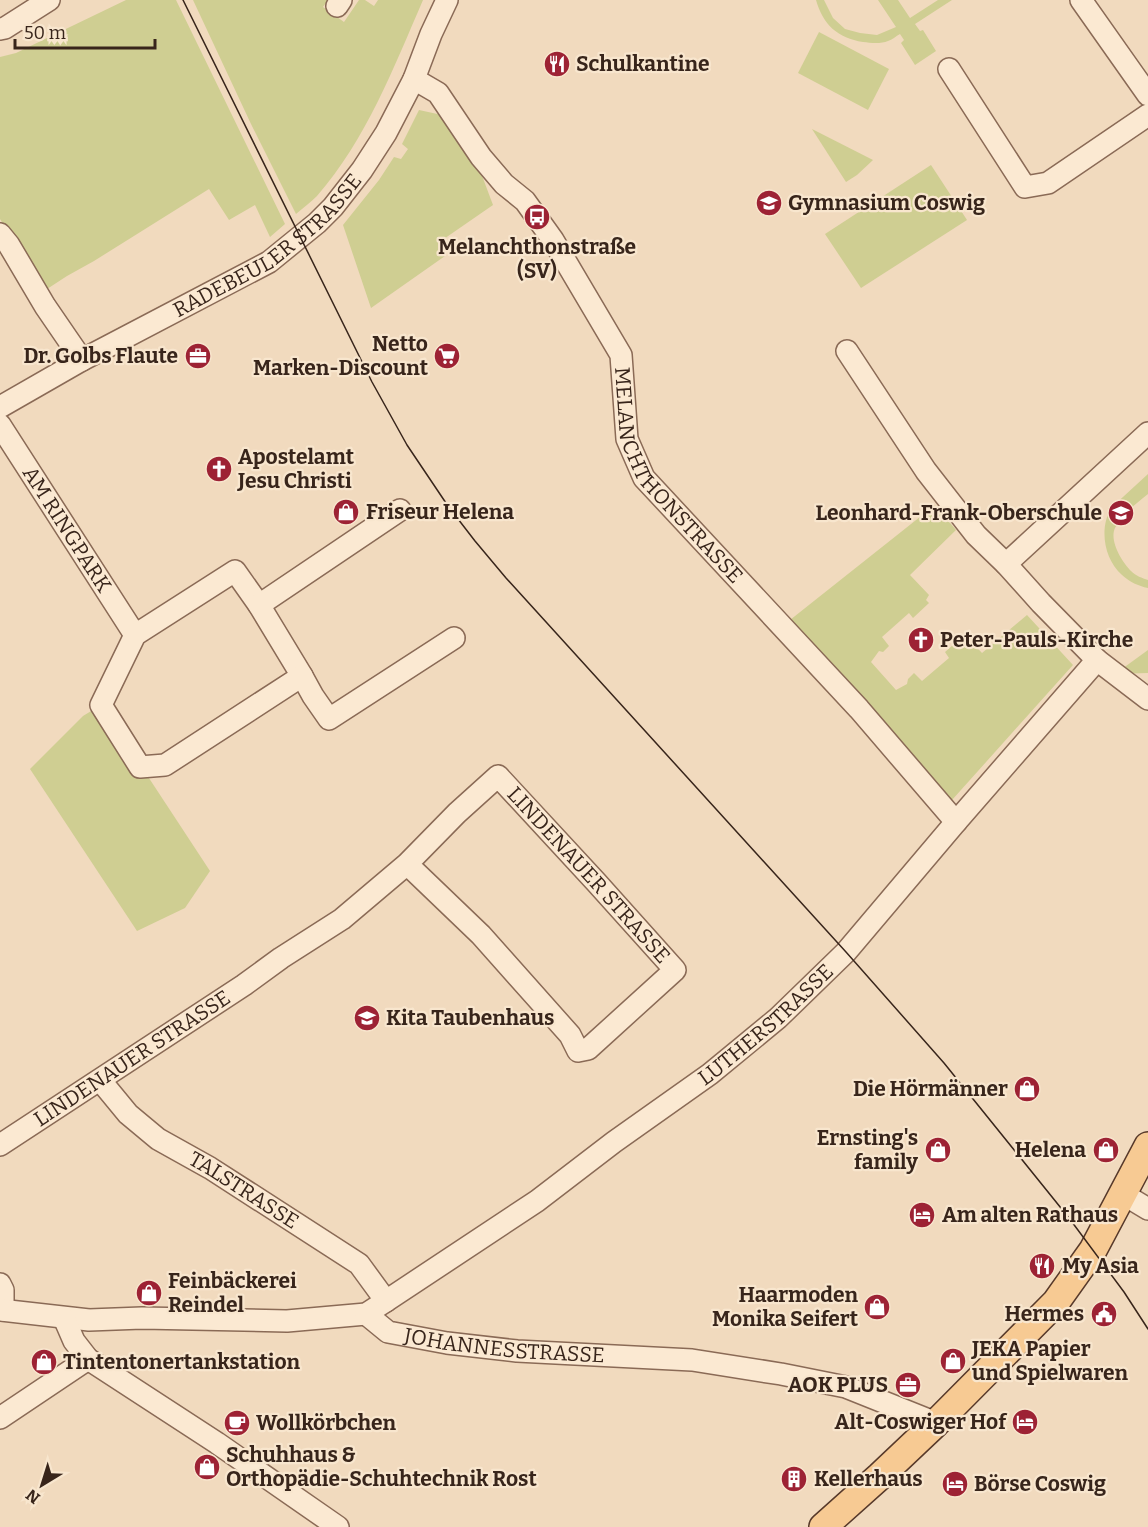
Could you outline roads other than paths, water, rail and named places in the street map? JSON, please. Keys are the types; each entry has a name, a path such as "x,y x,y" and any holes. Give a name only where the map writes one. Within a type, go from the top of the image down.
{"main road":[{"path":"823,1527 936,1423 1056,1302 1093,1250 1148,1146"}],"street":[{"path":"0,29 49,0"},
{"name":"RADEBEULER STRASSE","path":"0,407 82,360 269,262 317,223 333,207 362,170 386,133 414,79 447,0"},
{"path":"1081,0 1148,95"},
{"path":"949,69 1025,187 1048,183 1148,116"},
{"name":"MELANCHTHONSTRASSE","path":"414,79 438,93 482,157 504,184 525,201 553,240 621,355 627,439 644,478 859,709 956,822"},
{"path":"0,234 82,360"},
{"path":"847,351 926,471 976,535 1097,660 1148,699"},
{"name":"AM RINGPARK","path":"0,425 135,634"},
{"path":"1006,564 1148,433"},
{"path":"259,604 400,510"},
{"path":"302,676 165,765 141,767 101,705 135,634 235,571 259,604 329,719 454,638"},
{"name":"LUTHERSTRASSE","path":"366,1314 537,1201 614,1142 710,1074 778,1018 846,952 1097,660"},
{"name":"LINDENAUER STRASSE","path":"0,1145 342,919 407,864 457,813 498,776 675,970 588,1049 578,1051 570,1035 481,935 407,864"},
{"name":"TALSTRASSE","path":"99,1080 128,1114 158,1139 210,1168 359,1264 386,1301"},
{"path":"1123,1194 1148,1209"},
{"path":"0,1284 3,1290 2,1310 64,1318 287,1321 366,1314"},
{"name":"JOHANNESSTRASSE","path":"366,1314 388,1332 447,1343 517,1351 692,1360 781,1374 846,1387 936,1423"},
{"path":"64,1318 74,1341 88,1359 217,1443 338,1527"},
{"path":"0,1418 88,1359"}],"tram line":[{"path":"183,0 372,382 407,445 448,506 506,578 944,1063 1069,1218 1124,1292 1148,1329"}],"place":[{"name":"Schulkantine","path":"557,64"},
{"name":"Gymnasium Coswig","path":"769,203"},
{"name":"Melanchthonstraße (SV)","path":"537,217"},
{"name":"Dr. Golbs Flaute","path":"198,356"},
{"name":"Netto Marken-Discount","path":"447,356"},
{"name":"Apostelamt Jesu Christi","path":"219,469"},
{"name":"Friseur Helena","path":"346,512"},
{"name":"Leonhard-Frank-Oberschule","path":"1121,513"},
{"name":"Peter-Pauls-Kirche","path":"921,640"},
{"name":"Kita Taubenhaus","path":"367,1018"},
{"name":"Die Hörmänner","path":"1027,1089"},
{"name":"Ernsting's family","path":"938,1150"},
{"name":"Helena","path":"1106,1150"},
{"name":"Am alten Rathaus","path":"922,1215"},
{"name":"My Asia","path":"1042,1266"},
{"name":"Feinbäckerei Reindel","path":"149,1293"},
{"name":"Haarmoden Monika Seifert","path":"877,1307"},
{"name":"Hermes","path":"1104,1314"},
{"name":"JEKA Papier und Spielwaren","path":"953,1361"},
{"name":"Tintentonertankstation","path":"44,1362"},
{"name":"AOK PLUS","path":"908,1385"},
{"name":"Alt-Coswiger Hof","path":"1025,1422"},
{"name":"Wollkörbchen","path":"237,1423"},
{"name":"Schuhhaus & Orthopädie-Schuhtechnik Rost","path":"207,1467"},
{"name":"Kellerhaus","path":"794,1479"},
{"name":"Börse Coswig","path":"955,1484"}]}
